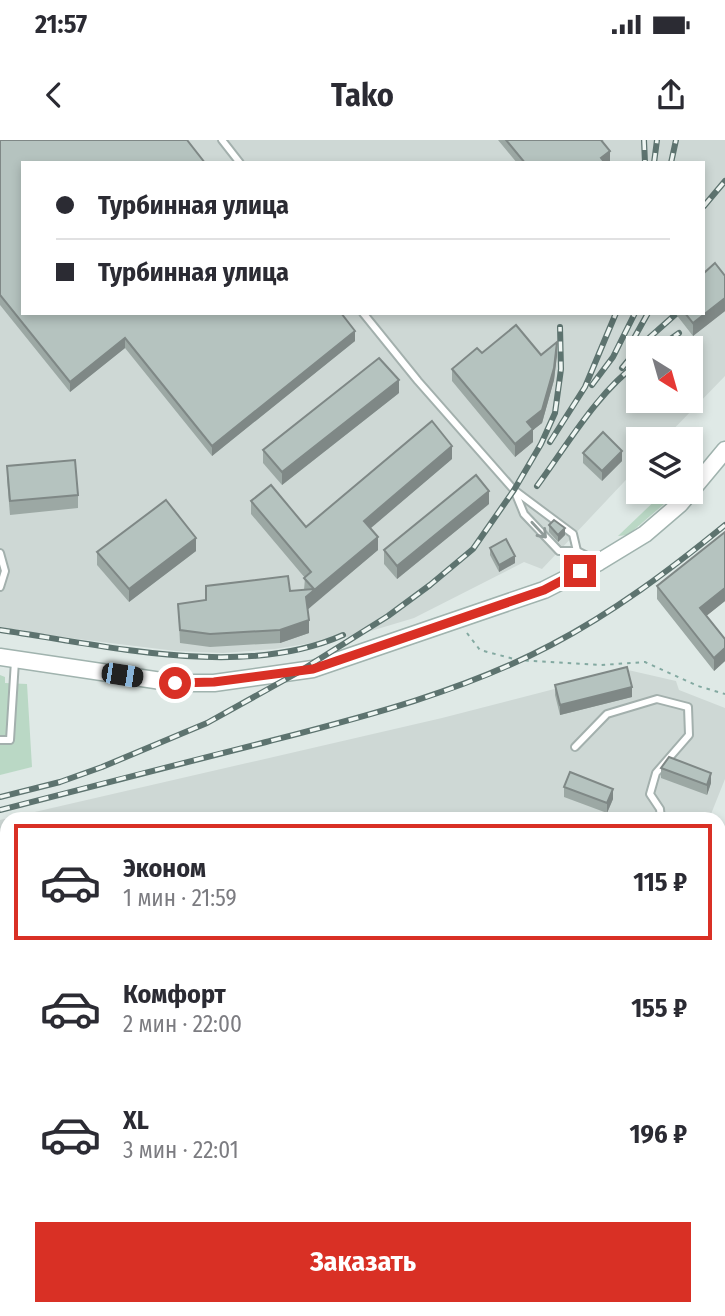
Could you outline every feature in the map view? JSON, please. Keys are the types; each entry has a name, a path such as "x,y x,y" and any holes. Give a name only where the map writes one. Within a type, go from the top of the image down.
{"main road":[{"path":"703,478 724,455"},
{"path":"7,658 175,683 214,682 313,669 544,590 599,562 645,534 680,504"}],"lane":[{"path":"222,140 238,161"},
{"path":"365,315 418,382 514,490 573,534 577,551"},
{"path":"514,490 524,514 559,551 577,551 599,562"},
{"path":"0,553 5,571 0,587"},
{"path":"0,740 10,740 7,658"},
{"path":"575,747 607,714 657,699 688,707 689,734 656,773 650,794 660,812"}],"path":[{"path":"458,620 480,650 518,660 601,665 645,662 698,686 725,694"}],"shaded area":[{"path":"0,140 725,140 725,376 704,398 704,336 626,336 626,413 689,413 676,427 626,427 626,480 542,569 524,562 414,618 354,636 275,649 223,653 176,651 0,627"},
{"path":"628,670 676,681 679,690 725,708 725,779 712,812 35,812 442,718"}],"green space":[{"path":"651,504 664,504 628,535 618,536"},
{"path":"0,675 5,677 5,683 27,684 32,767 0,775"}],"building":[{"path":"0,140 187,140 203,161 21,161 21,315 343,315 355,331 212,446 125,338 70,382 0,295"},
{"path":"506,140 601,140 610,151 601,158 603,161 523,161"},
{"path":"715,263 725,276 725,298 705,314 705,272"},
{"path":"687,315 703,315 693,323"},
{"path":"516,325 541,355 557,342 554,368 542,410 527,422 533,429 515,444 452,369 477,348 482,353"},
{"path":"379,358 399,380 282,472 263,450"},
{"path":"432,421 452,446 364,521 378,537 306,597 309,620 280,630 210,634 180,630 178,604 206,600 206,586 288,576 290,591 314,589 304,578 311,572 251,501 271,485 306,527"},
{"path":"603,432 622,451 602,471 583,453"},
{"path":"75,460 78,495 10,501 7,466"},
{"path":"476,475 489,491 397,566 384,550"},
{"path":"166,500 196,538 129,589 97,552"},
{"path":"554,520 565,528 558,535 549,525"},
{"path":"725,532 725,588 700,608 725,639 725,648 714,658 657,586"},
{"path":"506,539 515,556 499,565 490,548"},
{"path":"627,667 632,687 560,705 555,685"},
{"path":"669,757 711,773 707,785 661,768"},
{"path":"570,772 613,789 607,803 564,787"}],"railway":[{"path":"644,140 645,161"},
{"path":"654,161 657,140"},
{"path":"671,161 676,140"},
{"path":"705,205 725,181"},
{"path":"550,442 585,387 615,315"},
{"path":"592,385 613,357 634,315"},
{"path":"635,336 647,315"},
{"path":"622,368 640,346 675,315"},
{"path":"0,797 60,782 102,767 207,723 297,673 388,616 473,549 514,490 541,444 555,413 561,369 560,327"},
{"path":"675,336 679,333"},
{"path":"537,486 596,404 626,373"},
{"path":"0,810 339,723 412,702 483,676 517,662 597,619 662,574 725,525"},
{"path":"0,630 128,650 218,657 262,655 304,648 343,635"}],"route":[{"path":"175,683 214,682 297,673 340,662 544,590 580,571"}]}
